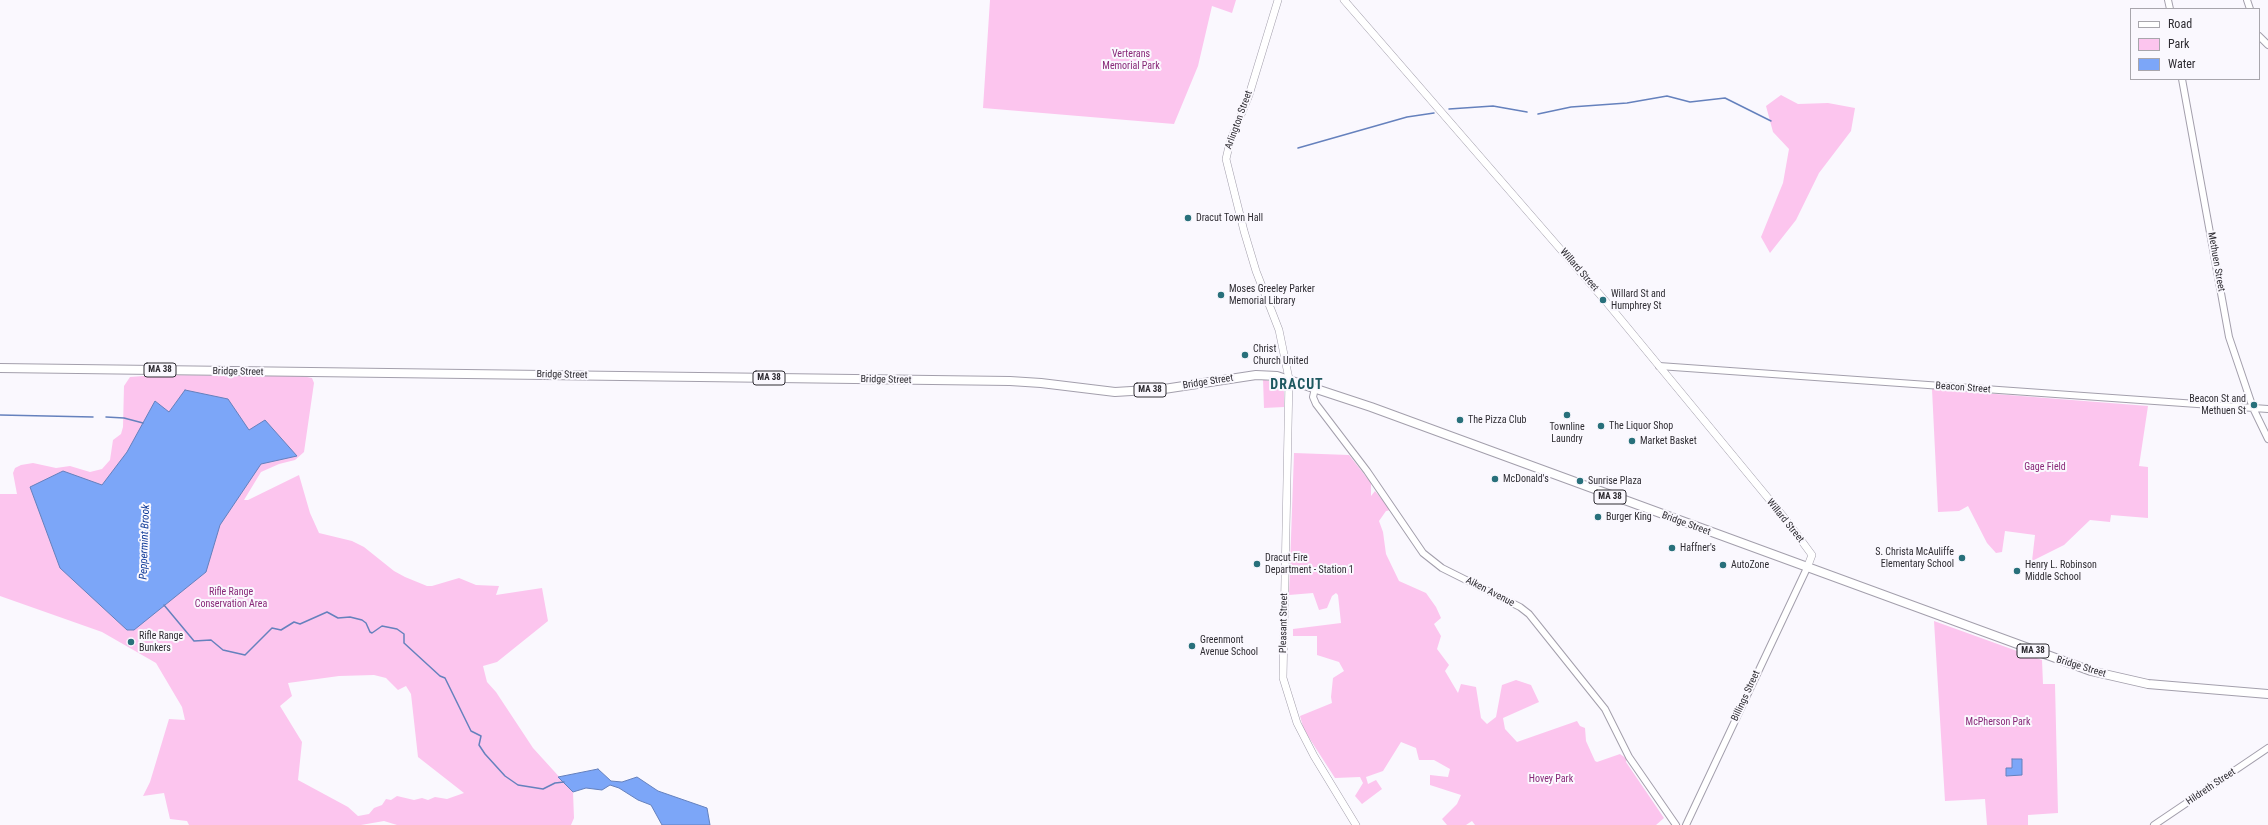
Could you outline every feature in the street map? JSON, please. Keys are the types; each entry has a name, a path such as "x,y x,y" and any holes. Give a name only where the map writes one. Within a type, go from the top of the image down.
{"main road":[{"name":"Arlington Street","path":"1278,0 1248,95 1230,142 1226,159 1244,231 1256,271 1280,330 1289,379"},
{"name":"Willard Street","path":"1344,0 1516,197 1659,366 1812,555 1806,568"},
{"name":"Bridge Street","path":"0,368 1010,381 1042,383 1115,392 1164,389 1256,375 1289,379 2091,671 2148,684 2268,694"},
{"name":"Pleasant Street","path":"1289,379 1283,678 1297,723 1314,756 1356,825"}],"street":[{"path":"2260,37 2268,45"},
{"name":"Methuen Street","path":"2182,80 2229,337 2253,408 2268,439"},
{"name":"Beacon Street","path":"1659,366 2268,409"},
{"name":"Aiken Avenue","path":"1315,388 1313,396 1316,404 1367,471 1423,553 1442,568 1520,606 1528,614 1605,709 1629,757 1676,825"},
{"name":"Billings Street","path":"1686,825 1806,568"},
{"name":"Hildreth Street","path":"2154,825 2268,748"}],"green space":[{"name":"Verterans Memorial Park","path":"990,0 1236,0 1232,13 1212,6 1198,66 1174,124 983,108"},
{"path":"1781,95 1798,104 1828,103 1855,108 1851,131 1819,173 1796,220 1770,253 1761,237 1783,183 1789,149 1773,132 1766,106"},
{"name":"Rifle Range Conservation Area","path":"156,375 302,376 312,378 314,383 304,452 295,460 279,464 261,472 244,500 248,500 299,475 310,513 319,533 352,541 364,547 394,571 405,577 427,586 432,586 459,578 476,585 499,586 496,595 542,588 548,621 497,662 483,666 487,682 496,692 533,748 573,792 574,818 571,825 397,825 384,821 361,825 189,825 187,821 170,819 164,793 143,796 150,782 169,719 185,720 182,707 156,663 102,632 0,596 0,494 17,494 13,473 15,468 21,465 33,463 56,468 70,466 90,472 102,469 110,460 113,440 121,434 123,427 124,386 130,377","holes":["374,675 386,678 398,690 406,686 411,694 418,757 464,793 447,799 435,797 428,800 422,798 414,800 397,796 391,800 386,799 382,805 374,808 369,814 358,816 348,807 298,780 302,742 280,706 292,696 288,683 339,676"]},
{"path":"1263,379 1282,386 1284,392 1284,407 1264,408"},
{"name":"Gage Field","path":"1932,389 2148,406 2139,466 2148,467 2148,518 2111,515 2110,522 2090,520 2064,545 2032,561 2035,535 2005,531 2002,552 1996,553 1987,543 1968,506 1959,511 1938,512"},
{"name":"Hovey Park","path":"1294,453 1349,455 1371,483 1371,496 1375,491 1391,510 1386,511 1379,521 1383,532 1386,554 1399,581 1426,593 1436,607 1441,618 1434,624 1441,636 1437,649 1449,665 1445,671 1458,693 1461,684 1476,687 1481,718 1487,724 1496,717 1502,685 1516,680 1531,685 1539,702 1503,718 1505,729 1517,742 1577,721 1580,726 1585,728 1586,741 1595,761 1597,762 1620,754 1627,759 1626,762 1664,818 1656,825 1475,825 1472,821 1466,825 1447,825 1442,819 1457,804 1461,795 1430,785 1430,775 1448,777 1450,769 1434,760 1419,760 1416,748 1401,742 1383,771 1366,777 1368,784 1376,780 1382,789 1362,804 1355,796 1363,783 1360,777 1335,778 1304,730 1300,716 1332,703 1331,697 1333,678 1344,671 1339,662 1317,655 1317,636 1293,636 1293,629 1341,623 1338,595 1336,593 1332,596 1327,608 1319,610 1313,593 1289,595"},
{"name":"McPherson Park","path":"1934,621 2042,660 2043,684 2055,684 2058,813 2028,815 2028,825 1987,825 1985,799 1945,801"}],"water":[{"path":"185,390 228,399 249,430 265,420 297,456 261,464 220,525 206,572 134,630 127,630 60,568 30,487 63,471 102,485 127,452 155,401 169,412"},
{"path":"2012,759 2022,759 2022,775 2006,776 2006,768 2012,768"},
{"path":"598,769 611,781 622,782 637,777 658,791 707,808 710,825 662,825 651,805 638,800 619,788 610,785 602,790 586,788 573,792 558,777"}],"waterway":[{"path":"1538,114 1571,107 1627,103 1667,96 1690,102 1725,98 1771,121"},
{"path":"1449,109 1493,106 1527,112"},
{"path":"1298,148 1407,117 1434,113"},
{"name":"Peppermint Brook","path":"0,415 93,417"},
{"name":"Peppermint Brook","path":"106,417 124,418 143,423"},
{"name":"Peppermint Brook","path":"164,605 194,641 211,640 223,650 245,655 272,628 281,630 294,622 300,624 327,612 338,618 350,617 362,620 366,623 370,632 372,633 382,626 397,629 404,634 404,643 440,676 445,678 471,731 481,736 479,745 505,776 518,785 543,789 555,783 564,782"}],"place":[{"name":"Dracut Town Hall","path":"1188,218"},
{"name":"Moses Greeley Parker Memorial Library","path":"1221,295"},
{"name":"Willard St and Humphrey St","path":"1603,300"},
{"name":"Christ Church United","path":"1245,355"},
{"name":"Beacon St and Methuen St","path":"2254,405"},
{"name":"Townline Laundry","path":"1567,415"},
{"name":"The Pizza Club","path":"1460,420"},
{"name":"The Liquor Shop","path":"1601,426"},
{"name":"Market Basket","path":"1632,441"},
{"name":"McDonald's","path":"1495,479"},
{"name":"Sunrise Plaza","path":"1580,481"},
{"name":"Burger King","path":"1598,517"},
{"name":"Haffner's","path":"1672,548"},
{"name":"S. Christa McAuliffe Elementary School","path":"1962,558"},
{"name":"Dracut Fire Department - Station 1","path":"1257,564"},
{"name":"AutoZone","path":"1723,565"},
{"name":"Henry L. Robinson Middle School","path":"2017,571"},
{"name":"Rifle Range Bunkers","path":"131,642"},
{"name":"Greenmont Avenue School","path":"1192,646"}],"district":[{"name":"DRACUT","path":"1297,385"}]}
